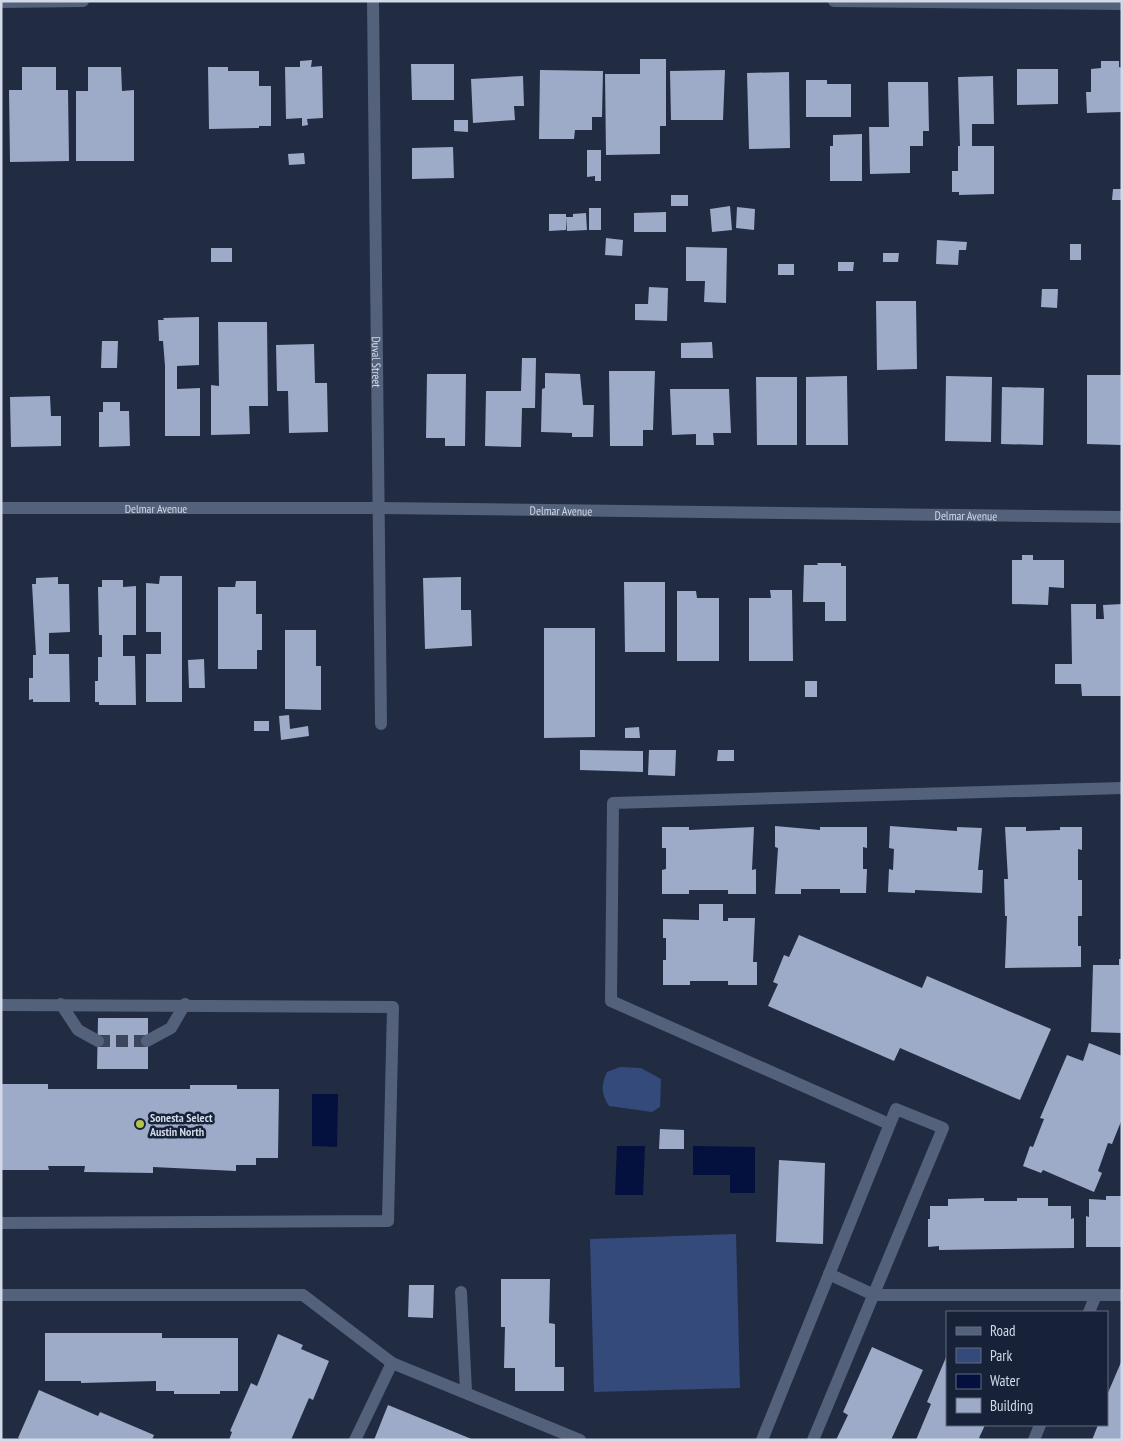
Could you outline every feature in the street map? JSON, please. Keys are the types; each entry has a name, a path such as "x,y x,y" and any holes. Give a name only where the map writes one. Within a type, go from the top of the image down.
{"street":[{"path":"1,2 83,1"},
{"name":"Duval Street","path":"373,1 381,724"},
{"path":"834,1 1122,4"},
{"name":"Delmar Avenue","path":"1,508 379,508 1122,517"},
{"path":"889,1124 611,1001 613,802 1122,788"},
{"path":"61,1004 78,1030 98,1041"},
{"path":"147,1041 171,1028 185,1004"},
{"path":"1,1005 185,1004 393,1007 388,1221 1,1223"},
{"path":"762,1440 896,1108 943,1128 813,1440"},
{"path":"829,1274 874,1295 1122,1294"},
{"path":"461,1292 466,1391"},
{"path":"1089,1311 1096,1294"},
{"path":"1,1295 303,1295 392,1363 466,1391 580,1440"},
{"path":"356,1440 392,1363"},
{"path":"1034,1440 1040,1426"}],"green space":[{"path":"620,1067 641,1068 661,1079 660,1107 652,1112 609,1106 603,1093 604,1081 607,1072"},
{"path":"736,1234 740,1388 594,1392 590,1239"}],"water":[{"path":"312,1094 338,1094 337,1147 312,1146"},
{"path":"617,1146 645,1146 643,1195 615,1195"},
{"path":"693,1146 755,1147 755,1193 730,1193 730,1175 693,1175"}],"building":[{"path":"640,59 666,59 666,126 660,126 660,154 606,155 605,74 640,74"},
{"path":"312,60 311,67 322,66 323,118 307,119 308,125 302,126 302,118 286,119 285,67 300,67 300,61"},
{"path":"1101,61 1119,61 1119,67 1122,68 1122,112 1087,113 1086,92 1091,92 1091,69 1101,68"},
{"path":"411,64 454,64 454,100 412,100"},
{"path":"22,67 56,67 56,90 68,90 69,161 10,162 9,90 22,90"},
{"path":"88,67 121,67 122,91 134,90 134,161 76,161 76,91 88,91"},
{"path":"208,67 228,67 228,71 259,71 259,86 271,86 271,126 209,129"},
{"path":"1017,69 1058,69 1058,104 1017,105"},
{"path":"540,70 603,71 602,117 592,117 592,130 575,130 574,139 539,139"},
{"path":"725,70 723,120 671,120 670,71"},
{"path":"789,72 790,148 749,149 747,73"},
{"path":"523,76 524,106 514,106 515,120 473,123 471,79"},
{"path":"993,76 994,124 972,124 972,146 994,146 994,194 959,195 959,192 952,192 952,171 958,171 958,146 960,146 958,77"},
{"path":"806,80 827,80 827,84 851,84 851,117 806,117"},
{"path":"888,82 928,82 929,131 923,131 923,146 910,146 910,173 870,174 869,127 889,127"},
{"path":"454,120 468,120 468,132 454,131"},
{"path":"862,134 862,181 830,181 830,146 833,146 833,135"},
{"path":"453,147 454,178 412,179 412,148"},
{"path":"587,150 601,150 601,181 595,181 595,176 587,177"},
{"path":"304,153 305,164 289,165 288,154"},
{"path":"1113,189 1122,189 1122,200 1112,200"},
{"path":"671,195 688,195 688,206 671,206"},
{"path":"730,206 732,230 712,232 710,209"},
{"path":"737,207 755,209 754,230 736,228"},
{"path":"589,208 601,208 601,230 589,230"},
{"path":"666,212 666,232 634,232 634,213"},
{"path":"586,213 587,230 567,231 566,217 573,217 573,214"},
{"path":"549,214 566,214 566,230 549,231"},
{"path":"606,238 623,240 622,256 605,255"},
{"path":"937,240 967,242 966,250 959,250 958,265 936,264"},
{"path":"1070,244 1081,244 1081,260 1070,260"},
{"path":"686,247 727,248 726,303 704,302 705,281 686,281"},
{"path":"211,248 232,248 232,262 211,262"},
{"path":"883,253 899,253 898,262 883,262"},
{"path":"838,262 854,262 853,271 838,271"},
{"path":"778,264 794,264 794,275 778,275"},
{"path":"649,287 668,288 667,321 635,320 635,304 648,304"},
{"path":"1042,289 1058,289 1057,308 1041,307"},
{"path":"876,301 916,301 917,369 877,370"},
{"path":"199,317 199,365 177,366 177,389 200,388 200,436 165,436 165,366 163,341 159,341 158,320 164,320 163,318"},
{"path":"218,322 267,322 268,406 249,406 250,434 211,435 211,385 219,386"},
{"path":"102,341 118,341 117,368 101,368"},
{"path":"712,342 713,358 681,358 681,343"},
{"path":"314,344 315,383 327,383 328,432 289,433 288,391 277,391 276,345"},
{"path":"522,358 536,358 535,408 522,408 521,447 485,446 486,391 521,391"},
{"path":"609,371 655,371 653,430 643,430 643,446 610,446"},
{"path":"545,373 580,374 583,405 594,405 593,437 572,437 572,433 541,432 542,389 545,388"},
{"path":"427,374 466,374 465,446 445,446 445,438 426,438"},
{"path":"1087,375 1122,375 1122,445 1087,444"},
{"path":"847,376 848,445 806,445 806,377"},
{"path":"946,376 992,377 991,442 945,441"},
{"path":"756,377 797,377 797,445 757,445"},
{"path":"1002,387 1044,388 1043,445 1001,444"},
{"path":"670,389 729,389 731,433 713,433 714,445 696,445 696,434 672,435"},
{"path":"50,396 51,416 61,416 61,446 11,447 10,397"},
{"path":"103,402 120,402 120,411 129,411 130,446 99,447 99,412 103,412"},
{"path":"1022,555 1033,555 1033,560 1064,560 1064,588 1049,587 1048,605 1012,604 1012,560 1022,560"},
{"path":"817,563 841,563 841,566 846,566 846,621 825,621 825,602 803,602 804,565 818,565"},
{"path":"160,576 182,576 182,702 146,702 146,654 161,654 161,632 146,632 146,583 159,584"},
{"path":"58,577 58,584 69,584 70,632 49,633 49,654 69,654 70,702 33,702 33,699 29,700 29,678 33,678 33,655 36,655 32,584 36,584 36,578"},
{"path":"461,577 461,610 471,610 472,646 425,649 423,578"},
{"path":"102,580 123,580 123,587 136,586 136,635 123,635 123,656 135,656 136,705 99,705 99,702 95,702 95,681 98,681 98,657 102,657 102,635 99,635 98,587 102,587"},
{"path":"236,581 256,581 256,614 262,614 262,650 257,650 257,669 218,669 218,587 235,587"},
{"path":"624,582 665,582 665,652 625,652"},
{"path":"770,590 792,590 793,661 749,661 749,598 771,598"},
{"path":"677,591 696,591 697,598 719,598 719,661 677,661"},
{"path":"1071,604 1096,604 1096,619 1104,619 1103,605 1122,604 1121,696 1082,696 1081,684 1055,684 1055,664 1072,664"},
{"path":"544,628 595,628 595,737 544,738"},
{"path":"285,630 316,630 316,666 321,666 321,710 285,709"},
{"path":"204,659 205,688 189,688 188,660"},
{"path":"805,681 817,681 817,697 805,697"},
{"path":"289,715 290,729 308,726 309,736 281,740 279,716"},
{"path":"254,721 269,721 269,731 254,731"},
{"path":"639,727 640,738 625,738 625,728"},
{"path":"580,750 643,751 643,772 580,770"},
{"path":"649,750 676,750 675,776 648,775"},
{"path":"718,750 734,750 734,761 717,761"},
{"path":"775,826 820,830 820,827 867,827 867,848 863,847 863,869 867,869 866,893 840,893 840,889 801,889 801,894 775,894 778,848 775,847"},
{"path":"890,826 957,831 957,827 982,828 978,870 983,870 982,893 915,890 915,893 888,892 889,869 893,870 894,849 889,848"},
{"path":"662,827 689,827 689,830 754,827 752,870 756,869 756,894 728,894 728,890 689,890 689,894 662,894 662,870 666,869 666,848 662,848"},
{"path":"1005,827 1026,827 1026,831 1060,830 1060,827 1082,827 1082,850 1078,849 1078,880 1082,880 1082,916 1078,916 1078,946 1081,946 1081,967 1005,968 1007,916 1005,916 1004,879 1008,879"},
{"path":"699,904 723,904 723,921 728,921 728,918 755,918 753,962 757,962 757,985 728,985 728,981 690,981 690,985 663,985 663,960 666,960 666,938 663,938 663,919 699,920"},
{"path":"799,935 922,988 927,976 1051,1029 1020,1100 900,1048 894,1061 768,1006 778,984 773,982 784,955 789,957"},
{"path":"1119,959 1122,959 1122,1033 1091,1032 1093,965 1119,965"},
{"path":"98,1018 148,1018 148,1069 97,1069"},
{"path":"1089,1043 1122,1056 1122,1119 1112,1144 1108,1143 1098,1171 1102,1173 1094,1192 1043,1170 1041,1173 1023,1166 1030,1146 1033,1147 1044,1119 1040,1118 1067,1055 1083,1061"},
{"name":"Sonesta Select Austin North","path":"1,1084 48,1084 48,1089 190,1089 190,1085 237,1085 237,1089 279,1089 278,1158 256,1158 256,1165 236,1165 236,1171 153,1167 153,1173 84,1172 85,1166 48,1166 49,1170 1,1170"},
{"path":"660,1129 684,1130 684,1149 659,1149"},
{"path":"779,1160 825,1163 823,1244 776,1242"},
{"path":"1106,1196 1122,1196 1122,1247 1086,1247 1086,1216 1089,1217 1089,1199 1106,1200"},
{"path":"984,1198 984,1201 1017,1201 1017,1198 1048,1198 1048,1206 1071,1206 1071,1219 1074,1218 1074,1248 939,1250 939,1246 928,1247 930,1206 948,1206 948,1199"},
{"path":"501,1279 550,1279 549,1323 555,1324 555,1367 564,1367 564,1391 515,1391 515,1368 504,1368 505,1327 501,1327"},
{"path":"409,1285 434,1285 433,1318 408,1317"},
{"path":"45,1333 162,1333 162,1338 238,1338 238,1391 220,1391 220,1394 174,1394 174,1391 156,1391 156,1381 81,1383 81,1381 45,1381"},
{"path":"278,1334 303,1345 301,1349 329,1361 313,1400 309,1398 291,1440 229,1440 232,1432 230,1431 251,1383 257,1386"},
{"path":"872,1347 923,1370 891,1440 836,1440 848,1415 843,1412"},
{"path":"946,1357 946,1426 985,1426 979,1438 984,1440 916,1440 931,1404 927,1402"},
{"path":"1122,1360 1122,1440 1092,1440 1098,1426 1108,1426 1108,1393"},
{"path":"39,1390 98,1416 100,1412 154,1435 152,1440 23,1440 18,1438"},
{"path":"388,1405 474,1440 374,1440"}],"tunnel":[{"path":"98,1041 147,1041"}],"place":[{"name":"Sonesta Select Austin North","path":"140,1124"}]}
